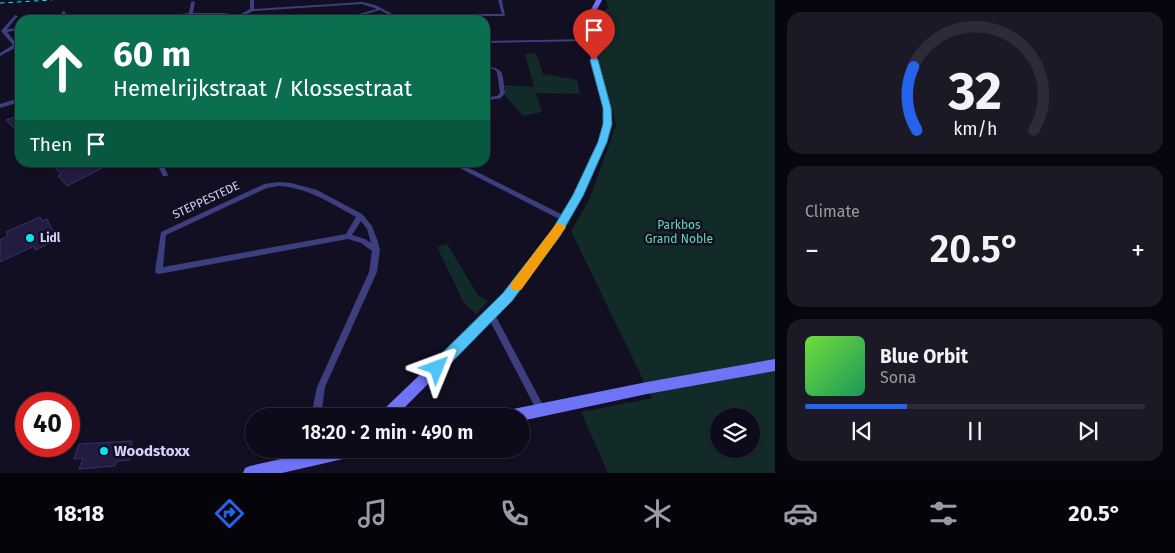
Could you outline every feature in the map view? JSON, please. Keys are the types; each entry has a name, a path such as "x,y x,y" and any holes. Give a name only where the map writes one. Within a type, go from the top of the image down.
{"street":[{"path":"252,0 252,10"},
{"path":"301,0 302,7"},
{"path":"362,3 368,0"},
{"path":"456,15 504,15 500,0"},
{"path":"395,408 492,315 538,258 565,219 602,142 608,124 607,108 589,40 590,17 599,0"},
{"path":"194,2 191,15 210,15"},
{"path":"243,15 252,10 302,7 332,2 362,3 392,15"},
{"path":"360,15 380,9"},
{"path":"0,55 15,46 4,32 15,17"},
{"path":"490,42 589,40"},
{"path":"490,68 495,68 499,71 503,94 490,99"},
{"path":"0,106 15,102"},
{"path":"161,167 165,175"},
{"path":"461,167 565,219"},
{"name":"STEPPESTEDE","path":"317,408 321,387 373,272 376,250 374,236 367,223 360,216 300,185 280,182 266,186 163,234 159,270 348,236"},
{"path":"360,216 348,236 364,240 376,250"},
{"path":"492,315 541,410"},
{"path":"530,412 647,388 775,365"},
{"path":"250,473 302,458"}],"green space":[{"name":"Parkbos Grand Noble","path":"606,0 775,0 775,473 608,473 581,412 652,398 571,231 589,200 616,125 597,54 596,19 608,8"},
{"path":"536,53 543,74 577,80 580,94 536,93 542,112 523,116 505,96 504,85 534,87 525,54"},
{"path":"447,244 478,295 488,301 476,314 464,303 437,247"}],"building":[{"path":"15,117 15,129 6,120"},
{"path":"55,167 104,167 67,186 58,176 61,174"},
{"name":"Lidl","path":"40,217 42,221 47,219 57,240 35,250 34,246 0,262 0,240 8,236 6,232"},
{"name":"Woodstoxx","path":"132,441 130,460 117,461 115,466 79,469 83,458 74,459 75,457 80,457 80,444"}],"railway":[{"path":"0,3 52,0"}],"slow traffic":[{"path":"516,286 560,227"}],"place":[{"name":"Lidl","path":"30,238"},
{"name":"Woodstoxx","path":"104,451"}],"route":[{"path":"437,368 508,297 556,233 578,196 606,133 608,124 607,108 594,60"}]}
